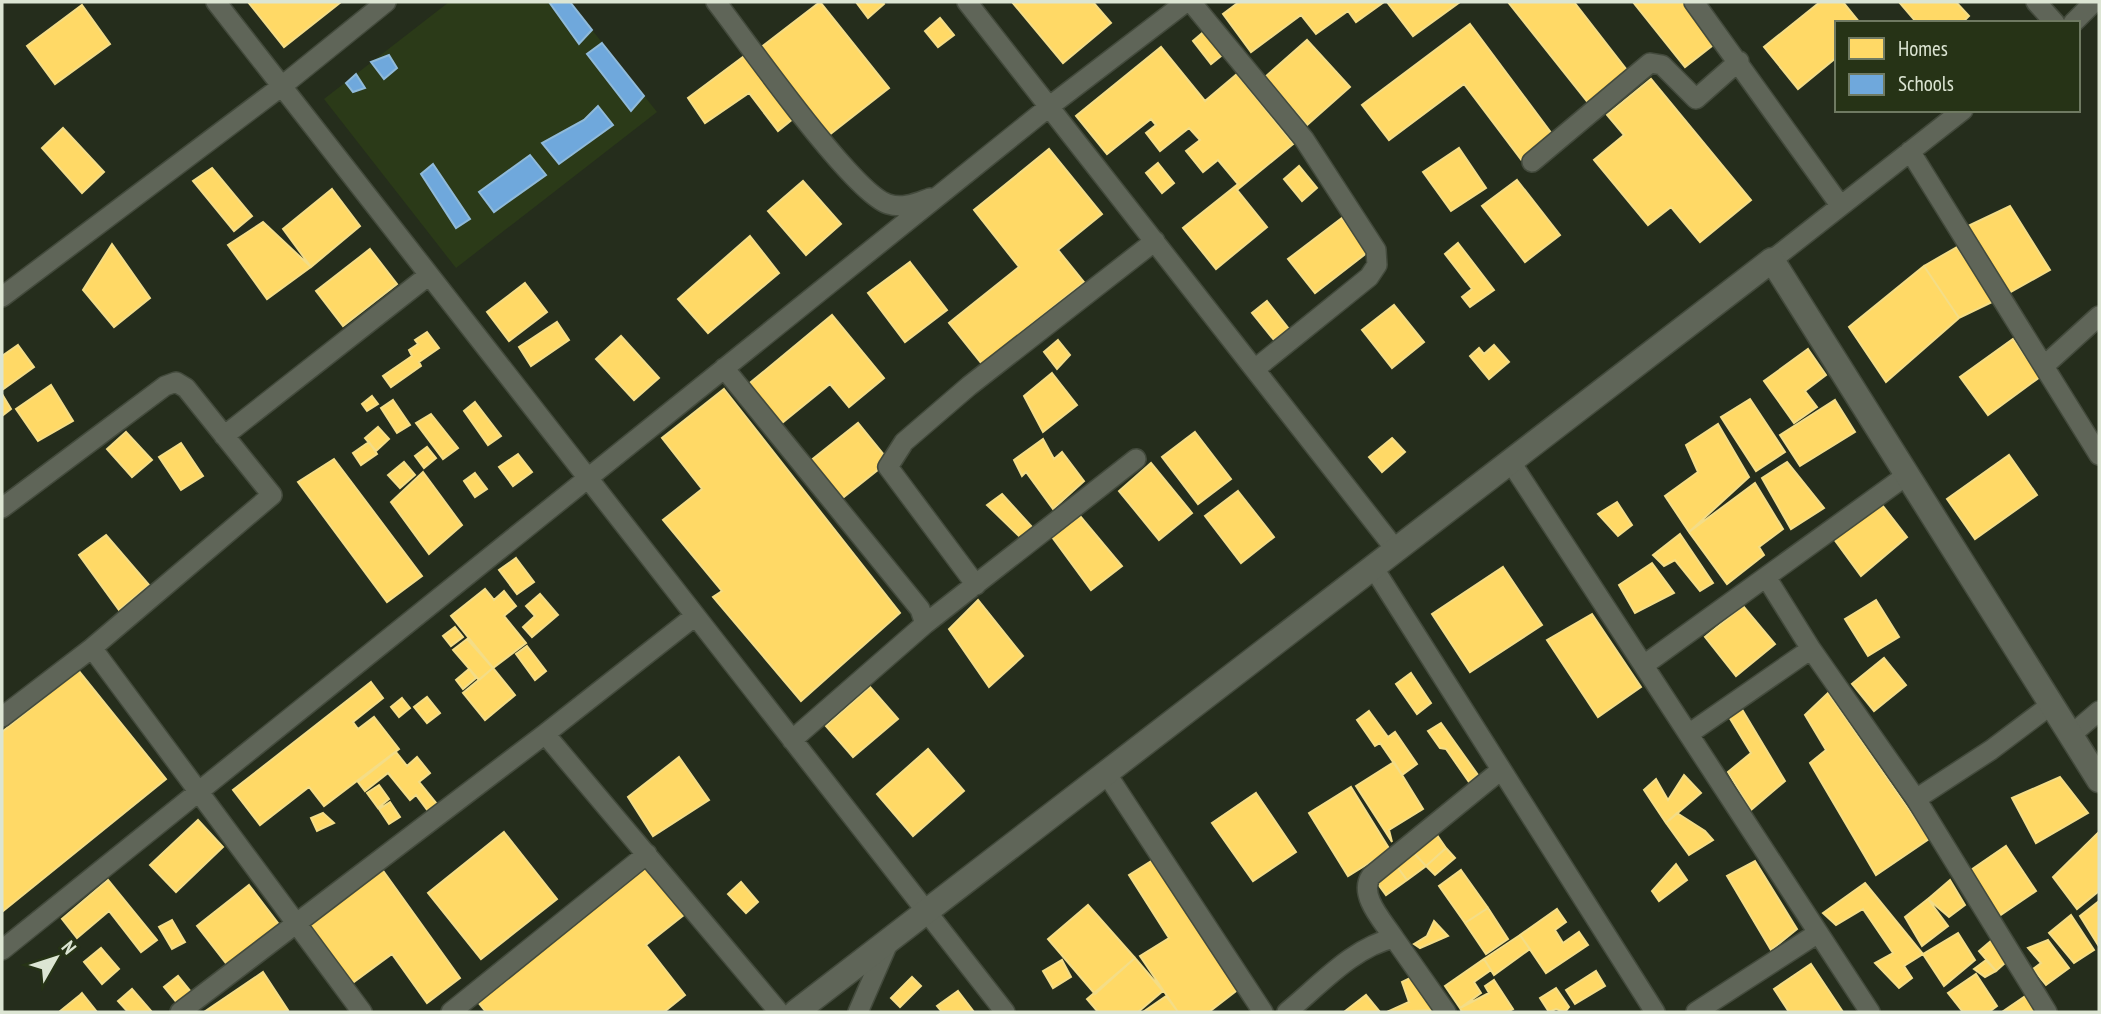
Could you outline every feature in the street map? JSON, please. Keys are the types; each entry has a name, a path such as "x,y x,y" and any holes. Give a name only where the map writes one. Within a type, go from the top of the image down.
{"street":[{"path":"216,2 1004,1012"},
{"path":"2,297 282,86 386,2"},
{"path":"716,2 812,127 868,194 888,204 906,206 944,193"},
{"path":"967,2 1396,550"},
{"path":"2,950 1050,106 1189,2 1304,139 1376,250 1377,265 1369,277 1255,369"},
{"path":"1693,2 1739,61 1840,205"},
{"path":"2036,2 2053,21"},
{"path":"2075,21 2094,2"},
{"path":"1532,162 1650,63 1662,65 1696,99 1739,61"},
{"path":"796,1012 1960,112"},
{"path":"1910,152 2099,455"},
{"path":"976,586 888,467 904,442 969,386 1155,240"},
{"path":"1772,260 2099,780"},
{"path":"224,436 429,275"},
{"path":"2044,366 2099,317"},
{"path":"724,368 920,610 925,624"},
{"path":"2,508 165,386 176,382 186,388 272,495 92,648 2,717"},
{"path":"792,740 925,624 1136,459"},
{"path":"1510,461 1870,1012"},
{"path":"1644,664 1907,475"},
{"path":"1373,567 1655,1012"},
{"path":"1766,577 1811,649 1916,799 2047,1012"},
{"path":"180,1012 545,734 695,615"},
{"path":"92,648 362,1012"},
{"path":"1690,733 1811,649"},
{"path":"1916,799 1991,750 2052,704"},
{"path":"2071,735 2099,711"},
{"path":"545,734 779,1012"},
{"path":"1446,1012 1394,938 1367,894 1366,883 1371,876 1501,770"},
{"path":"1106,773 1263,1012"},
{"path":"451,1012 647,854"},
{"path":"1696,1012 1818,933"},
{"path":"1287,1012 1362,951 1376,942 1394,938"},
{"path":"858,1012 889,940"}],"shaded area":[{"path":"449,2 570,2 657,112 456,268 324,99"}],"building: Homes":[{"path":"248,2 341,2 284,47"},
{"path":"820,2 889,88 829,135 760,48"},
{"path":"856,2 882,2 884,4 868,18"},
{"path":"1012,2 1093,2 1111,23 1063,63"},
{"path":"1239,2 1384,2 1356,22 1348,11 1316,34 1301,15 1251,52 1223,14"},
{"path":"1387,2 1460,2 1413,36"},
{"path":"1508,2 1574,2 1630,74 1590,105"},
{"path":"1633,2 1685,2 1717,42 1685,67"},
{"path":"1820,2 1843,2 1858,21 1835,21 1835,59 1798,89 1764,47"},
{"path":"1899,2 1956,2 1969,16 1964,21 1915,21"},
{"path":"82,5 110,44 55,84 27,46"},
{"path":"940,18 954,35 938,47 925,31"},
{"path":"1470,24 1555,138 1523,162 1464,84 1389,140 1362,105"},
{"path":"1207,29 1226,52 1211,64 1193,41"},
{"path":"1307,40 1350,87 1307,125 1265,77"},
{"path":"1161,47 1205,101 1237,74 1293,144 1237,190 1267,227 1216,269 1183,228 1238,184 1218,160 1203,172 1186,151 1200,140 1189,128 1160,151 1146,133 1156,125 1151,119 1107,154 1076,116"},
{"path":"747,54 794,118 778,131 749,93 705,123 688,98"},
{"path":"1651,79 1751,200 1700,242 1671,207 1648,225 1594,160 1624,135 1607,115"},
{"path":"63,128 104,172 82,193 42,148"},
{"path":"1459,148 1486,188 1451,211 1423,172"},
{"path":"1049,149 1102,214 1058,250 1084,282 982,364 949,323 1019,267 974,210"},
{"path":"1158,163 1174,183 1162,193 1146,173"},
{"path":"1299,166 1317,188 1302,201 1284,179"},
{"path":"212,168 252,216 234,231 193,181"},
{"path":"1517,180 1560,235 1525,262 1482,206"},
{"path":"803,181 841,224 806,255 768,211"},
{"path":"332,189 360,226 311,267 283,229"},
{"path":"2010,206 2050,270 2009,293 1966,227"},
{"path":"1342,218 1368,252 1315,293 1288,259"},
{"path":"263,222 311,267 267,299 228,245"},
{"path":"750,236 779,273 708,333 678,299"},
{"path":"1458,243 1494,290 1470,307 1462,297 1472,289 1445,254"},
{"path":"112,244 150,298 114,327 83,290"},
{"path":"1957,247 1994,301 1959,318 1924,266"},
{"path":"370,249 397,284 343,326 316,291"},
{"path":"910,262 947,310 905,342 868,293"},
{"path":"1924,266 1959,318 1886,382 1849,327"},
{"path":"525,283 547,312 509,341 487,312"},
{"path":"1267,301 1289,329 1274,340 1252,313"},
{"path":"1394,305 1424,342 1392,368 1362,330"},
{"path":"832,315 884,378 849,407 830,384 777,427 745,387"},
{"path":"557,322 569,340 531,366 519,347"},
{"path":"427,332 439,348 419,362 421,366 391,387 383,376 412,356 409,350 418,344 415,340"},
{"path":"621,336 659,378 634,400 596,359"},
{"path":"2013,339 2040,377 1988,415 1960,377"},
{"path":"1058,340 1070,355 1057,369 1044,352"},
{"path":"18,345 34,367 2,390 2,356"},
{"path":"1494,345 1509,362 1489,379 1470,356 1479,348 1484,354"},
{"path":"1808,349 1826,375 1805,391 1817,407 1794,423 1764,381"},
{"path":"1052,373 1077,405 1043,432 1024,396"},
{"path":"51,385 73,421 38,441 16,409"},
{"path":"724,389 900,613 801,701 713,597 722,591 663,520 702,489 662,438"},
{"path":"2,394 11,409 2,416"},
{"path":"372,396 378,404 367,411 362,404"},
{"path":"1750,399 1785,452 1756,471 1721,417"},
{"path":"393,400 410,425 397,433 381,408"},
{"path":"1835,400 1855,432 1800,466 1780,435"},
{"path":"475,402 501,436 488,445 464,411"},
{"path":"431,414 458,448 443,459 416,423"},
{"path":"858,423 889,461 840,500 809,462"},
{"path":"1718,424 1749,477 1689,532 1665,496 1698,472 1686,445"},
{"path":"378,427 389,439 376,451 365,438"},
{"path":"126,432 152,460 132,477 107,449"},
{"path":"1195,432 1231,479 1198,504 1162,457"},
{"path":"1392,438 1405,452 1382,472 1369,457"},
{"path":"1043,439 1054,459 1062,452 1084,481 1053,509 1026,472 1022,476 1014,460"},
{"path":"369,442 377,454 361,465 353,453"},
{"path":"181,443 203,476 181,490 159,457"},
{"path":"427,447 436,458 424,468 415,456"},
{"path":"518,454 532,472 513,486 499,467"},
{"path":"2009,455 2037,495 1975,539 1947,499"},
{"path":"334,459 422,576 387,602 298,482"},
{"path":"404,462 415,475 400,488 388,475"},
{"path":"1787,462 1824,508 1791,529 1762,478"},
{"path":"1151,463 1192,513 1159,540 1119,491"},
{"path":"423,472 462,525 429,554 391,502"},
{"path":"475,473 487,489 475,497 464,481"},
{"path":"1755,483 1783,529 1759,547 1764,555 1727,584 1689,532"},
{"path":"1238,491 1274,537 1241,563 1205,516"},
{"path":"1002,494 1033,528 1020,537 987,505"},
{"path":"1879,501 1907,537 1861,576 1831,535"},
{"path":"1617,502 1632,525 1618,536 1598,514"},
{"path":"1080,516 1122,566 1091,590 1052,537"},
{"path":"1680,534 1713,583 1700,591 1675,560 1664,566 1653,555"},
{"path":"106,535 149,585 119,610 79,555"},
{"path":"516,558 534,582 517,594 499,570"},
{"path":"1652,563 1674,593 1635,613 1619,585"},
{"path":"1503,567 1542,625 1470,672 1432,614"},
{"path":"485,589 494,600 504,591 516,606 504,616 526,643 493,668 451,616"},
{"path":"540,594 558,615 532,637 523,627 535,616 526,606"},
{"path":"978,600 1023,656 989,687 949,629"},
{"path":"1876,600 1899,637 1868,656 1845,619"},
{"path":"1743,606 1775,644 1736,676 1705,637"},
{"path":"1592,614 1641,687 1598,717 1547,640"},
{"path":"455,627 463,637 451,646 443,636"},
{"path":"467,639 493,668 479,680 453,650"},
{"path":"527,646 546,671 535,680 516,654"},
{"path":"1884,658 1906,685 1874,711 1852,684"},
{"path":"493,668 515,695 485,720 463,693"},
{"path":"469,669 476,678 463,689 456,680"},
{"path":"78,670 166,779 2,912 2,732"},
{"path":"1411,673 1431,703 1417,714 1396,684"},
{"path":"371,682 383,698 353,722 358,729 374,717 399,749 324,806 309,787 260,825 233,790"},
{"path":"870,687 898,719 853,757 826,726"},
{"path":"1828,693 1929,839 1876,875 1810,763 1826,750 1805,715"},
{"path":"427,697 440,713 427,723 414,707"},
{"path":"402,698 410,708 399,717 391,707"},
{"path":"1740,706 1785,781 1751,810 1728,772 1751,753 1729,717"},
{"path":"1369,711 1388,737 1395,732 1417,764 1402,775 1380,743 1375,746 1357,720"},
{"path":"1441,723 1478,775 1469,782 1446,749 1440,748 1428,731"},
{"path":"928,749 964,791 913,836 877,794"},
{"path":"396,752 407,766 417,757 430,773 419,782 437,804 428,811 416,795 410,800 388,773 365,791 358,782"},
{"path":"679,757 709,800 653,836 628,797"},
{"path":"1394,762 1423,809 1389,830 1392,842 1356,786"},
{"path":"1684,775 1701,793 1666,823 1644,790 1656,779 1668,800"},
{"path":"2060,777 2088,813 2036,843 2012,798"},
{"path":"379,785 389,799 378,808 367,793"},
{"path":"1351,787 1390,850 1348,876 1309,813"},
{"path":"1256,793 1296,852 1253,881 1212,823"},
{"path":"390,802 400,817 389,824 379,809"},
{"path":"323,813 334,823 317,831 311,818"},
{"path":"1677,813 1705,831 1713,840 1689,855 1666,823"},
{"path":"198,820 223,847 176,892 150,865"},
{"path":"504,832 557,899 481,959 428,893"},
{"path":"2099,832 2099,891 2077,909 2053,877"},
{"path":"1437,835 1446,848 1426,866 1413,852"},
{"path":"2006,846 2036,891 1999,916 1968,872"},
{"path":"1446,848 1455,858 1435,875 1426,866"},
{"path":"1413,852 1426,866 1407,880 1396,865"},
{"path":"1156,858 1240,988 1209,1012 1178,1012 1140,956 1169,938 1129,875"},
{"path":"1755,861 1797,929 1771,950 1727,876"},
{"path":"644,862 685,914 646,945 685,995 664,1012 486,1012 473,996"},
{"path":"1676,864 1687,880 1659,901 1652,891"},
{"path":"379,865 460,978 427,1003 392,954 347,987 300,922"},
{"path":"1396,865 1407,880 1386,895 1375,880"},
{"path":"1461,870 1488,908 1465,923 1439,886"},
{"path":"108,880 157,940 141,952 109,911 77,938 62,919"},
{"path":"1950,880 1965,905 1949,917 1928,899"},
{"path":"741,882 758,902 746,913 728,894"},
{"path":"1865,883 1923,954 1904,966 1912,978 1899,988 1875,963 1893,953 1863,909 1836,925 1823,913"},
{"path":"249,885 281,927 229,967 197,926"},
{"path":"1928,899 1948,926 1922,946 1905,917"},
{"path":"2099,901 2099,944 2098,945 2080,916"},
{"path":"1088,905 1135,958 1095,994 1048,939"},
{"path":"1488,908 1508,939 1486,954 1465,923"},
{"path":"1557,909 1566,922 1555,930 1563,943 1579,932 1588,945 1546,973 1520,935"},
{"path":"2071,915 2094,950 2074,963 2049,933"},
{"path":"172,920 185,942 172,949 159,927"},
{"path":"1434,921 1448,936 1420,948 1414,944 1427,936"},
{"path":"1958,933 1975,960 1944,986 1923,954"},
{"path":"1520,935 1530,949 1494,975 1484,959"},
{"path":"1992,940 2006,962 1996,971 1979,951"},
{"path":"2048,940 2069,968 2046,985 2033,969 2041,963 2028,948"},
{"path":"101,948 119,969 102,984 84,962"},
{"path":"1135,958 1163,991 1138,1012 1098,1012 1087,999"},
{"path":"1484,959 1491,970 1474,982 1481,993 1460,1008 1445,986"},
{"path":"1062,960 1071,977 1053,988 1043,971"},
{"path":"1986,960 1996,971 1985,977 1974,969"},
{"path":"1811,964 1843,1012 1789,1012 1774,989"},
{"path":"1596,971 1605,986 1575,1004 1566,990"},
{"path":"263,972 288,1010 204,1012"},
{"path":"1976,974 1997,1006 1989,1012 1963,1012 1948,993"},
{"path":"178,976 191,992 178,1004 164,987"},
{"path":"1414,976 1434,1010 1387,1012 1409,1002 1402,982"},
{"path":"912,977 921,986 900,1007 891,998"},
{"path":"1494,980 1513,1009 1507,1012 1462,1012 1460,1008 1489,993 1485,986"},
{"path":"1556,988 1569,1007 1565,1012 1556,1009 1549,1012 1540,998"},
{"path":"132,989 152,1012 128,1012 118,1001"},
{"path":"958,991 974,1012 942,1012 937,1006"},
{"path":"82,993 97,1012 59,1012 80,995"},
{"path":"1366,995 1380,1012 1344,1012"},
{"path":"2027,995 2039,1012 2002,1012"},
{"path":"1166,996 1178,1012 1143,1012"}],"building: Schools":[{"path":"549,2 570,2 592,30 579,44"},
{"path":"602,43 644,96 631,111 587,54"},
{"path":"389,55 397,68 384,79 371,62"},
{"path":"356,74 365,88 353,92 346,83"},
{"path":"598,106 613,125 559,164 542,143 584,120"},
{"path":"530,155 546,175 494,212 479,192"},
{"path":"433,164 470,219 456,228 421,174"}]}
